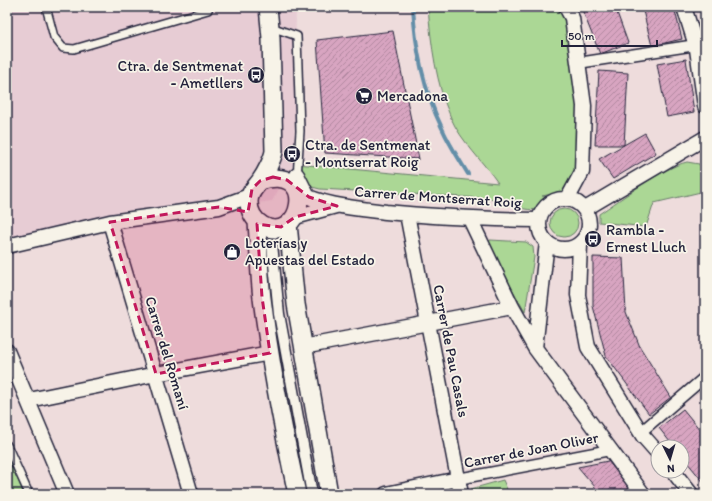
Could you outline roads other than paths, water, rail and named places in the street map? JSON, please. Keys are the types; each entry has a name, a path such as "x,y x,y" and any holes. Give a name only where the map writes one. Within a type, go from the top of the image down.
{"street":[{"path":"268,7 274,156 260,180 252,189 249,196 249,204 255,218 262,297 270,353 283,430 297,494"},
{"path":"566,7 572,18 584,106 582,172 568,198"},
{"path":"684,7 696,45 705,106"},
{"path":"578,63 696,45"},
{"path":"585,209 705,138"},
{"path":"274,156 296,186 300,205 292,221 296,304 329,494"},
{"path":"260,180 273,177 296,186"},
{"name":"Carrer de Montserrat Roig","path":"296,186 337,206 470,219 537,220"},
{"path":"7,246 110,222 219,207 249,196"},
{"path":"559,198 568,198 579,202 585,209 589,218 589,228 586,237 580,244 566,249 557,248 542,237 537,220 544,208 550,202 559,198"},
{"name":"Carrer de Montserrat Roig","path":"292,221 337,206"},
{"path":"219,207 241,210 272,228 292,221"},
{"name":"Carrer de Pau Casals","path":"407,214 461,494"},
{"path":"470,219 512,307 535,348 643,494"},
{"name":"Carrer del Romaní","path":"110,222 191,494"},
{"path":"535,348 547,242"},
{"path":"272,244 278,314 312,494"},
{"path":"580,244 578,295 588,347 641,432 650,443"},
{"path":"303,347 512,307"},
{"path":"7,351 67,494"},
{"path":"28,400 270,353"},
{"path":"641,432 705,377"},
{"name":"Carrer de Joan Oliver","path":"458,479 610,450"},
{"path":"386,494 458,479"},
{"path":"679,479 691,494"}],"lane":[{"path":"46,7 54,37 63,48 74,49 208,10 209,7"},
{"path":"270,27 297,36 300,131 296,186"},
{"path":"7,445 28,494"}],"waterway":[{"path":"413,7 418,53 430,100 445,134 468,174"}],"place":[{"name":"Ctra. de Sentmenat - Ametllers","path":"256,75"},
{"name":"Mercadona","path":"364,96"},
{"name":"Ctra. de Sentmenat - Montserrat Roig","path":"292,154"},
{"name":"Rambla - Ernest Lluch","path":"593,239"},
{"name":"Loterías y Apuestas del Estado","path":"232,252"}]}
